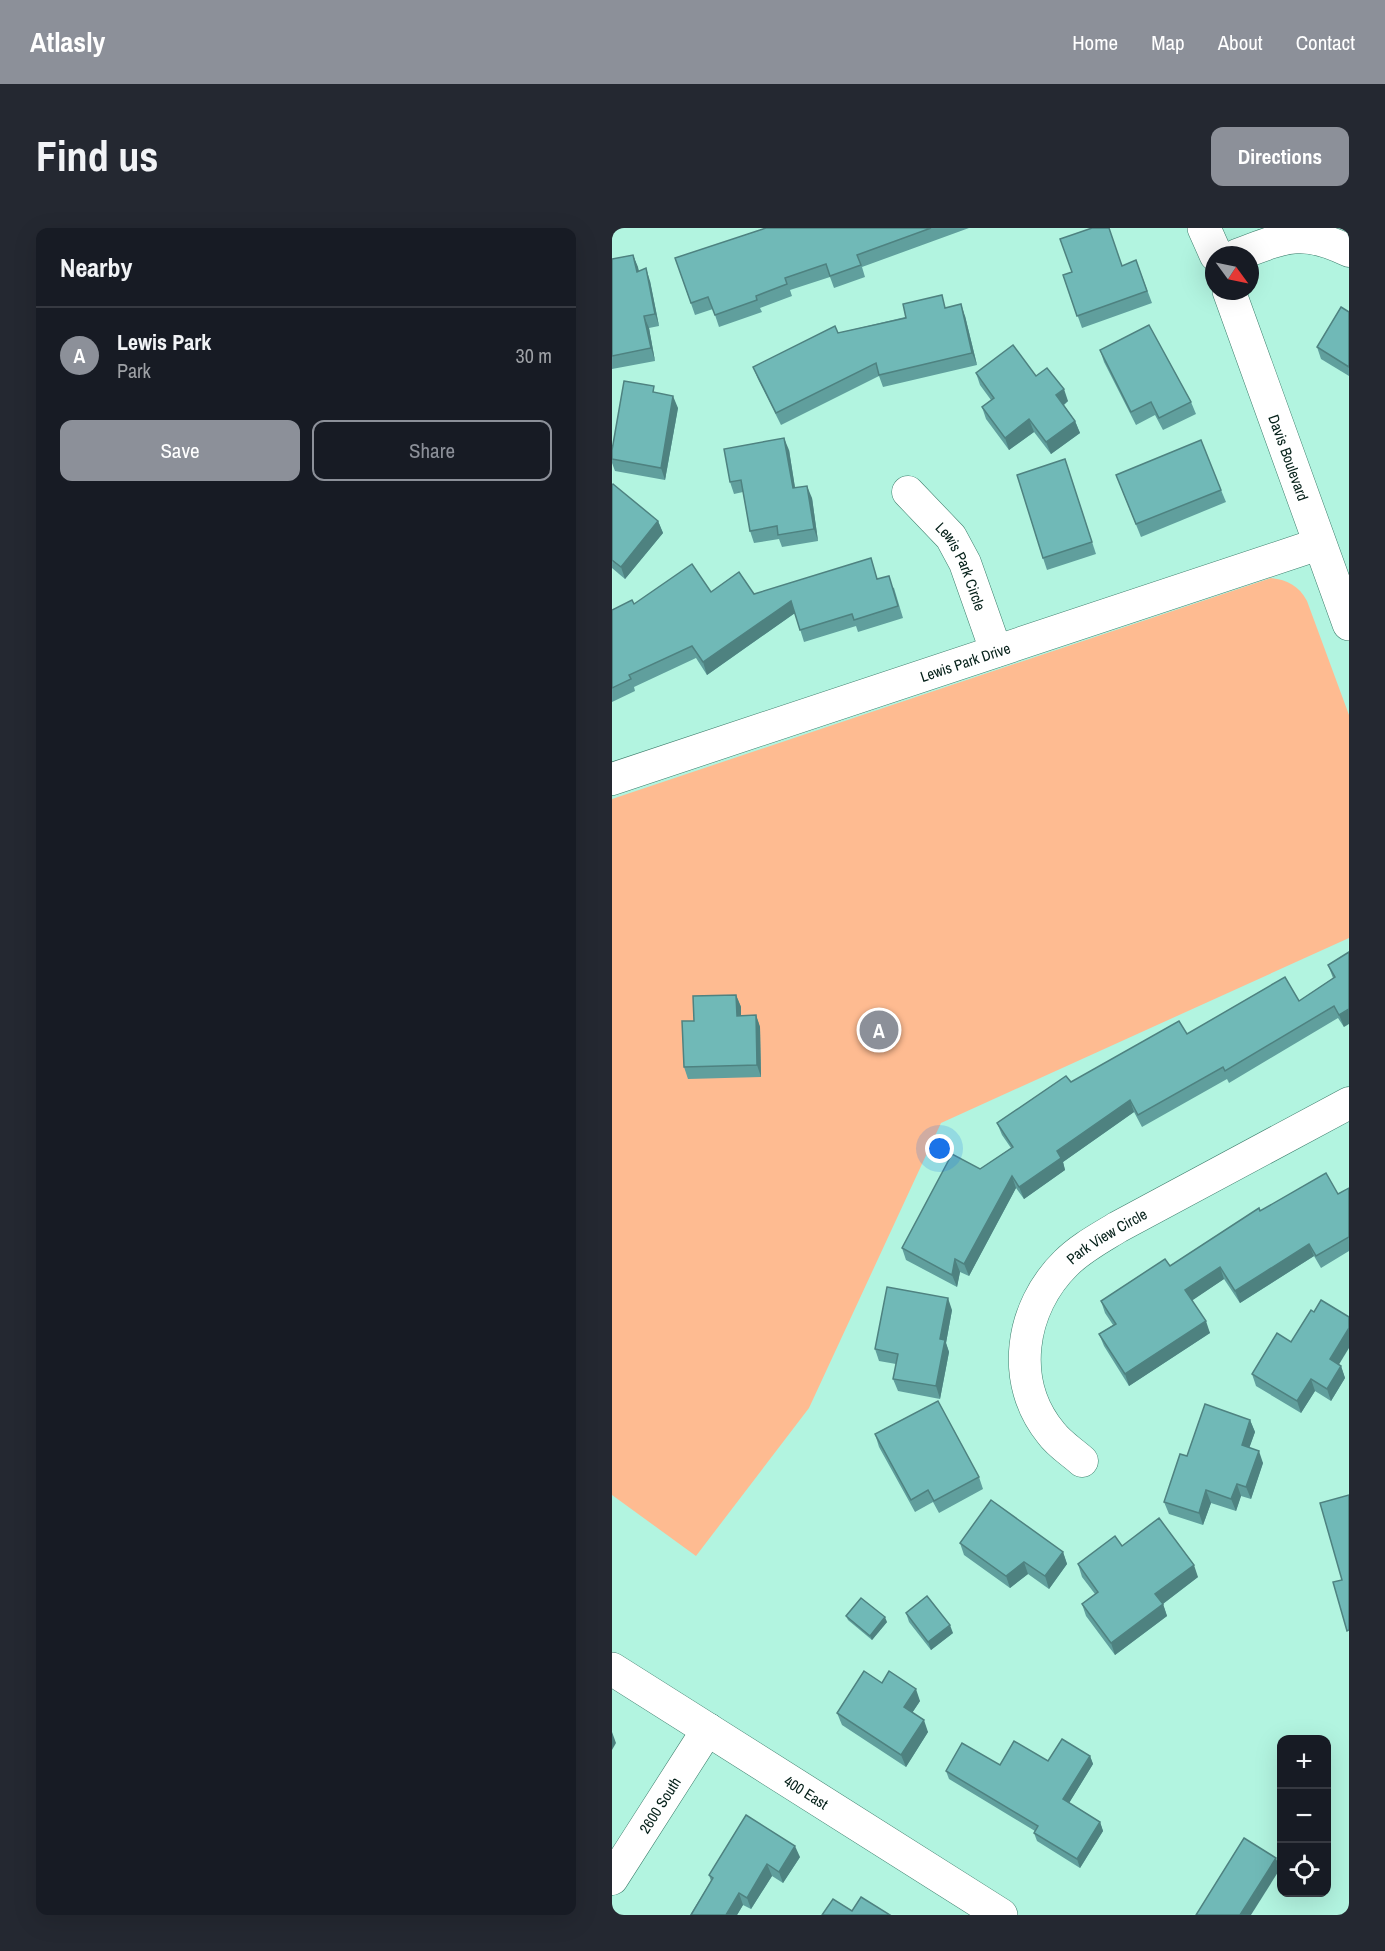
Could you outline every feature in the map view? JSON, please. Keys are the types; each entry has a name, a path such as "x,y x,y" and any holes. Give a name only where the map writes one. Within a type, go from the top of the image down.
{"street":[{"path":"1204,228 1211,246"},
{"path":"1259,247 1297,234 1320,236 1349,251"},
{"name":"Davis Boulevard","path":"1232,300 1349,624"},
{"name":"Lewis Park Circle","path":"908,492 951,537 965,563 996,651"},
{"name":"Lewis Park Drive","path":"612,779 1319,544"},
{"name":"Park View Circle","path":"1082,1461 1052,1435 1039,1417 1026,1375 1024,1352 1027,1328 1036,1304 1050,1281 1085,1247 1118,1227 1349,1103"},
{"name":"400 East","path":"612,1669 1001,1915"},
{"name":"2600 South","path":"612,1879 708,1729"}],"shaded area":[{"path":"1271,578 1283,580 1292,585 1307,601 1349,715 1349,938 941,1123 809,1408 696,1556 612,1495 612,799"}],"building":[{"path":"766,228 931,228 857,255 861,265 830,276 826,264 785,278 787,284 756,296 757,300 715,315 708,297 691,303 675,258"},
{"path":"1092,228 1109,228 1122,266 1136,260 1147,291 1077,316 1063,275 1072,272 1060,239"},
{"path":"633,255 637,272 646,268 655,314 644,316 651,348 612,356 612,259"},
{"path":"942,295 945,308 961,304 972,353 879,375 876,363 776,413 753,367 835,326 838,333 906,318 903,304"},
{"path":"1341,307 1349,312 1349,367 1317,347"},
{"path":"1149,325 1191,402 1159,418 1151,402 1131,412 1100,350"},
{"path":"1013,345 1036,376 1047,368 1064,389 1056,395 1075,421 1046,442 1029,419 1005,438 982,407 994,398 976,373"},
{"path":"624,381 654,386 653,392 673,396 661,468 612,459"},
{"path":"784,438 793,488 807,486 814,529 778,535 777,526 750,531 741,480 730,482 724,449"},
{"path":"1201,440 1221,490 1136,524 1116,475"},
{"path":"1065,459 1092,542 1043,558 1017,475"},
{"path":"613,484 658,521 621,567 612,560"},
{"path":"871,558 877,579 889,576 898,606 854,620 852,614 800,630 791,601 703,662 692,646 629,675 631,679 612,688 612,610 632,600 634,604 692,564 711,592 739,572 754,594"},
{"path":"1349,952 1349,1009 1339,1015 1334,1006 1225,1071 1223,1067 1138,1115 1130,1100 1057,1151 1061,1158 1019,1187 1012,1176 964,1264 955,1259 952,1275 902,1248 952,1154 980,1169 1013,1147 997,1123 1066,1076 1071,1082 1179,1021 1187,1034 1285,977 1299,1001 1335,977 1328,965"},
{"path":"736,995 737,1016 756,1015 757,1065 684,1067 682,1021 694,1021 693,996"},
{"path":"1326,1173 1338,1194 1349,1188 1349,1237 1316,1256 1309,1244 1235,1291 1220,1267 1185,1290 1206,1321 1125,1374 1099,1334 1116,1324 1101,1301 1165,1259 1170,1266 1259,1208 1260,1211"},
{"path":"887,1287 948,1298 940,1339 945,1340 936,1386 893,1379 898,1354 875,1349"},
{"path":"1321,1300 1349,1317 1349,1328 1330,1359 1341,1366 1327,1389 1311,1379 1297,1401 1252,1374 1277,1333 1291,1342 1311,1310 1314,1312"},
{"path":"938,1401 979,1477 934,1501 928,1490 911,1500 875,1434"},
{"path":"1205,1404 1250,1420 1242,1445 1259,1451 1246,1487 1237,1484 1231,1499 1206,1490 1199,1513 1164,1502 1180,1454 1187,1456"},
{"path":"1349,1495 1349,1630 1347,1631 1333,1582 1342,1580 1320,1503"},
{"path":"991,1500 1063,1552 1045,1576 1024,1562 1006,1576 960,1543"},
{"path":"1159,1518 1194,1565 1155,1594 1163,1604 1111,1643 1082,1604 1098,1592 1078,1564 1115,1536 1122,1546"},
{"path":"927,1596 950,1625 928,1642 906,1613"},
{"path":"861,1598 885,1617 870,1636 846,1616"},
{"path":"864,1671 882,1683 889,1671 916,1689 904,1707 924,1720 901,1755 837,1713"},
{"path":"1062,1739 1090,1756 1063,1799 1100,1822 1077,1859 1034,1833 1038,1826 946,1771 962,1743 1000,1765 1014,1741 1048,1761"},
{"path":"746,1815 795,1846 779,1872 767,1864 747,1898 739,1893 726,1915 691,1915 713,1878 709,1875"},
{"path":"1244,1838 1276,1858 1240,1915 1196,1915"},
{"path":"861,1897 890,1915 822,1915 833,1899 852,1911"}],"place":[{"name":"Lewis Park","path":"879,1030"}]}
